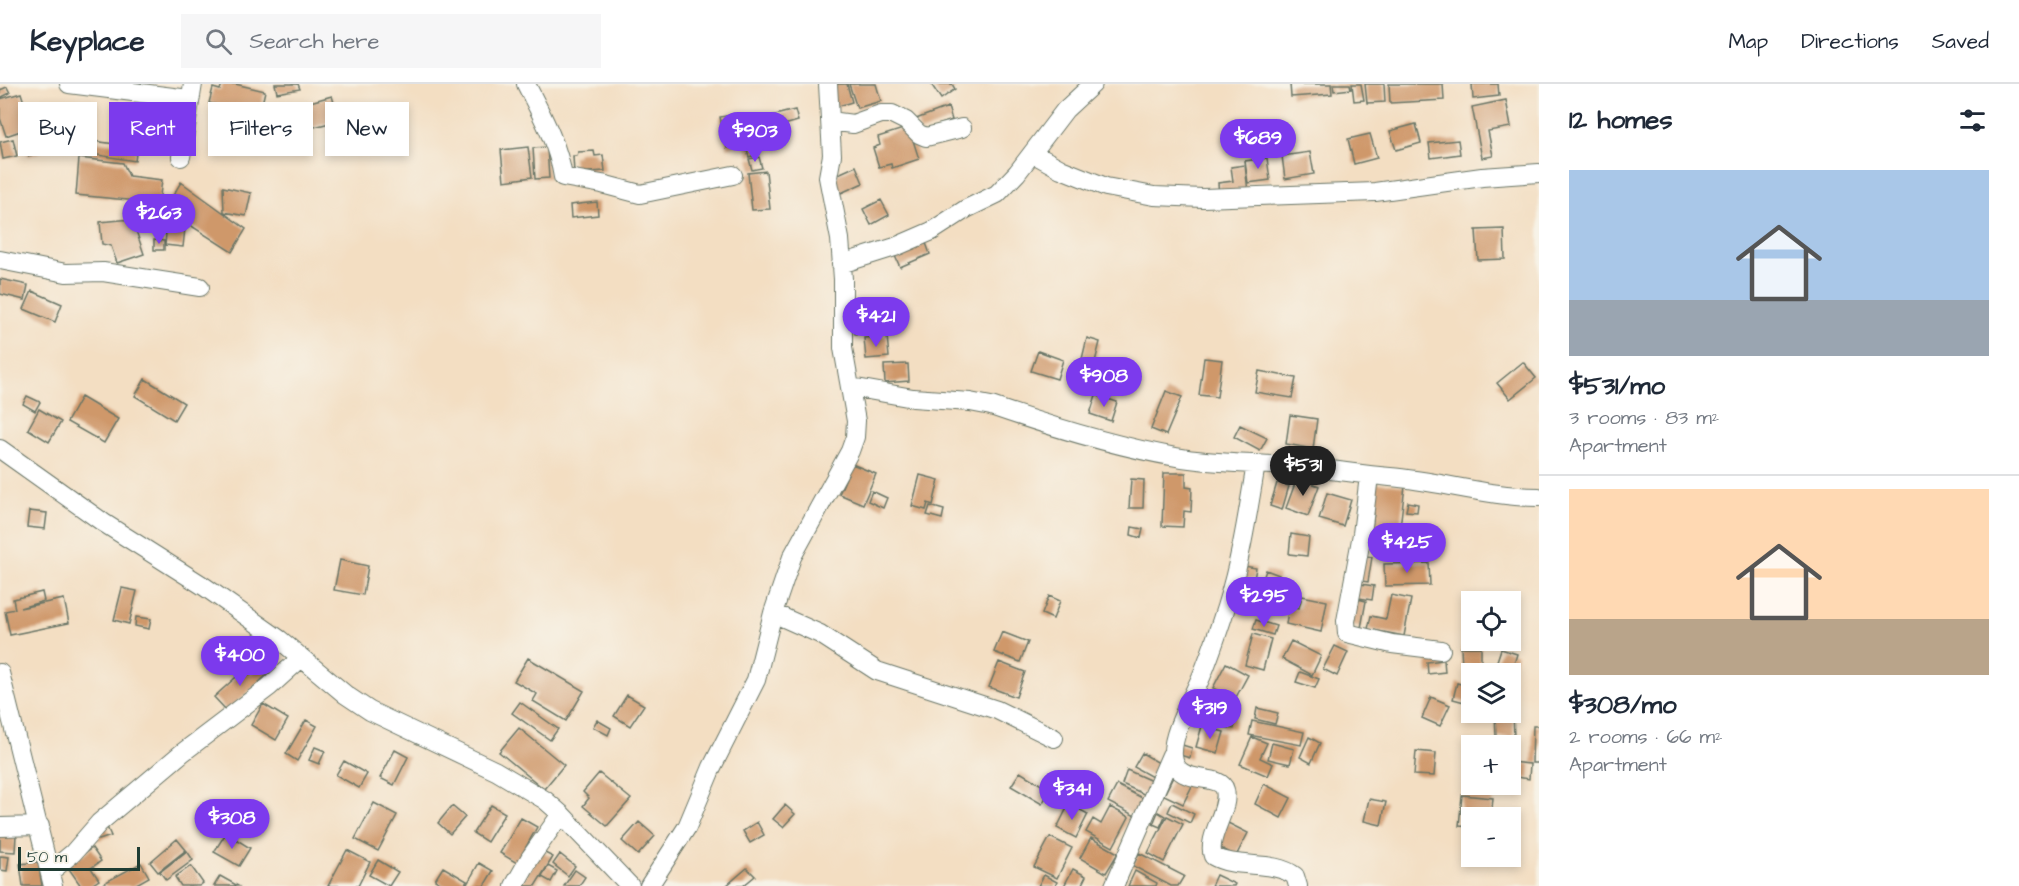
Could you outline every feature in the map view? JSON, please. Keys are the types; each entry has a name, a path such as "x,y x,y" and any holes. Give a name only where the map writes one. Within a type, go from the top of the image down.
{"street":[{"path":"69,84 191,92 181,157"},
{"path":"526,84 549,130 561,161 563,177 640,194 733,175"},
{"path":"649,886 687,827 712,767 756,680 773,612 792,557 853,443 856,421 843,348 840,239 828,177 832,155 828,84"},
{"path":"842,264 895,247 932,231 966,209 997,194 1017,173 1065,111 1093,84"},
{"path":"830,121 853,124 881,114 892,114 906,121 919,134 926,137 962,128"},
{"path":"1032,153 1061,169 1106,187 1154,196 1243,197 1375,192 1482,177 1539,173"},
{"path":"0,260 66,273 103,272 200,287"},
{"path":"851,387 913,398 970,402 991,406 1120,446 1179,458 1229,464 1313,467 1512,496 1539,497"},
{"path":"0,449 105,523 205,587 279,639 346,695 370,711 519,783 545,800 630,886"},
{"path":"1256,464 1233,585 1203,672 1177,732 1173,755 1177,768 1185,774 1214,780 1225,788 1223,806 1211,845 1213,855 1235,863 1284,870 1295,876 1298,886"},
{"path":"1369,476 1362,534 1345,627 1347,633 1392,644 1441,650"},
{"path":"773,612 820,634 877,671 997,710 1054,738"},
{"path":"51,879 99,823 182,753 269,687 301,658"},
{"path":"0,673 40,826 51,879"},
{"path":"1114,886 1171,755 1173,755"},
{"path":"514,886 530,858 561,814"},
{"path":"0,827 40,826"}],"building":[{"path":"222,84 235,84 265,91 262,102 209,102 213,88 220,90"},
{"path":"275,84 298,84 300,89 277,93"},
{"path":"829,84 847,84 852,102 835,107"},
{"path":"849,84 876,84 881,101 857,108"},
{"path":"931,84 952,84 955,89 941,99"},
{"path":"1290,84 1331,84 1332,94 1291,97"},
{"path":"1333,84 1350,84 1351,89 1334,91"},
{"path":"1352,84 1361,84 1364,100 1354,101"},
{"path":"1365,84 1384,84 1385,102 1367,103"},
{"path":"1389,84 1443,84 1444,100 1390,103"},
{"path":"1472,84 1498,84 1499,96 1473,99"},
{"path":"7,87 10,93 0,98 0,90"},
{"path":"21,93 24,102 18,102 18,132 6,136 0,118 0,99"},
{"path":"332,96 334,102 325,102 325,124 313,127 313,102 310,102"},
{"path":"1506,100 1511,127 1488,131 1493,156 1482,158 1472,107"},
{"path":"948,107 952,120 920,132 916,119"},
{"path":"795,110 798,121 770,129 767,117"},
{"path":"737,114 743,144 727,148 720,117"},
{"path":"1416,124 1421,143 1396,150 1390,131"},
{"path":"906,128 911,134 919,159 892,168 891,164 879,167 873,148 880,145 878,137"},
{"path":"1370,134 1377,158 1354,164 1348,139"},
{"path":"13,139 17,156 3,159 0,142"},
{"path":"1458,140 1460,154 1431,158 1429,143"},
{"path":"97,142 109,143 109,156 136,156 135,161 97,155"},
{"path":"755,142 759,154 749,157 745,145"},
{"path":"528,147 532,177 504,181 501,150"},
{"path":"547,147 549,178 535,179 533,148"},
{"path":"594,151 595,156 603,155 605,171 574,173 573,156 577,156 578,152"},
{"path":"1310,152 1314,174 1285,179 1282,156"},
{"path":"759,157 762,168 752,170 749,159"},
{"path":"79,158 123,163 129,176 162,180 159,203 76,195"},
{"path":"1267,158 1270,180 1248,183 1245,161"},
{"path":"1245,165 1248,192 1219,195 1218,183 1233,181 1231,167"},
{"path":"856,166 863,183 841,193 834,176"},
{"path":"766,171 770,209 752,210 748,173"},
{"path":"181,182 246,229 232,252 165,209"},
{"path":"223,187 251,193 246,216 224,212"},
{"path":"881,200 889,215 871,225 863,209"},
{"path":"597,202 598,215 571,218 570,205"},
{"path":"132,219 144,254 117,263 111,246 102,244 100,222"},
{"path":"161,225 185,228 183,247 165,245 166,234 160,233"},
{"path":"1504,229 1505,259 1478,260 1476,230"},
{"path":"154,240 164,241 164,250 154,250"},
{"path":"926,243 930,254 900,267 895,256"},
{"path":"0,279 28,285 25,300 0,294"},
{"path":"32,291 62,304 55,322 24,309"},
{"path":"882,310 883,319 874,320 873,311"},
{"path":"868,313 871,332 855,334 853,315"},
{"path":"887,336 889,357 866,359 864,338"},
{"path":"1087,338 1100,342 1095,362 1082,359"},
{"path":"1038,351 1063,360 1057,379 1031,371"},
{"path":"1204,358 1222,360 1217,397 1199,395"},
{"path":"1523,362 1536,378 1510,399 1497,383"},
{"path":"908,364 909,381 885,383 884,365"},
{"path":"1259,371 1296,378 1292,398 1255,392"},
{"path":"145,379 184,403 174,420 135,396"},
{"path":"1166,391 1182,397 1166,435 1151,429"},
{"path":"1096,395 1117,402 1111,421 1090,414"},
{"path":"27,396 40,402 35,411 23,404"},
{"path":"81,397 118,419 104,443 67,422"},
{"path":"39,409 61,422 49,442 28,429"},
{"path":"1290,415 1317,419 1313,449 1286,444"},
{"path":"1240,425 1267,438 1260,451 1234,437"},
{"path":"852,464 876,474 863,504 839,494"},
{"path":"1164,473 1186,473 1186,487 1192,488 1191,512 1184,511 1183,527 1162,526"},
{"path":"920,475 939,480 933,505 928,503 926,510 912,506"},
{"path":"1297,478 1319,486 1308,516 1286,508"},
{"path":"1131,479 1144,480 1143,508 1129,508"},
{"path":"1369,482 1405,486 1398,544 1370,541 1374,513 1364,511"},
{"path":"1277,483 1289,486 1282,510 1270,506"},
{"path":"872,491 887,498 883,508 868,501"},
{"path":"1327,493 1351,500 1343,526 1319,519"},
{"path":"1408,502 1418,504 1417,512 1406,511"},
{"path":"930,506 944,510 942,519 927,515"},
{"path":"29,511 47,513 45,529 27,527"},
{"path":"1132,527 1143,529 1141,538 1131,535"},
{"path":"1291,534 1309,537 1307,556 1289,554"},
{"path":"1359,555 1372,557 1368,582 1355,580"},
{"path":"340,560 368,566 363,595 334,590"},
{"path":"1429,563 1430,585 1385,586 1384,564"},
{"path":"1238,565 1256,568 1254,579 1236,576"},
{"path":"1266,570 1279,575 1276,583 1263,579"},
{"path":"1258,581 1276,588 1265,617 1247,610"},
{"path":"1354,583 1374,586 1372,600 1352,597"},
{"path":"122,588 137,591 129,624 114,620"},
{"path":"42,592 44,601 20,608 64,599 69,623 10,635 5,611 15,609 13,599"},
{"path":"1391,595 1411,599 1404,636 1368,629 1371,616 1386,619"},
{"path":"1049,596 1060,601 1053,619 1042,614"},
{"path":"1302,596 1327,601 1321,632 1286,624 1289,606 1299,608"},
{"path":"1353,598 1366,601 1361,628 1348,625"},
{"path":"136,617 151,619 149,629 135,626"},
{"path":"1256,620 1276,626 1273,635 1253,629"},
{"path":"1002,632 1028,642 1020,662 994,652"},
{"path":"1253,634 1271,639 1263,670 1245,665"},
{"path":"1291,641 1321,656 1312,675 1282,659"},
{"path":"1335,646 1348,652 1337,676 1323,669"},
{"path":"1461,651 1481,651 1481,663 1462,663"},
{"path":"1500,651 1517,654 1514,663 1496,663"},
{"path":"528,658 584,691 566,721 533,701 537,694 514,681"},
{"path":"1444,660 1445,672 1428,674 1427,662"},
{"path":"999,662 1025,672 1016,697 989,687"},
{"path":"1226,663 1248,675 1235,699 1213,688"},
{"path":"262,665 269,673 227,711 214,697 245,669 250,675"},
{"path":"1300,672 1319,679 1315,688 1296,682"},
{"path":"1457,683 1461,684 1461,701 1453,699"},
{"path":"1218,694 1240,706 1234,719 1236,719 1234,729 1223,727 1225,716 1234,718 1211,707"},
{"path":"627,695 644,705 630,726 614,716"},
{"path":"1431,697 1450,705 1440,726 1422,718"},
{"path":"520,702 558,729 550,740 512,713"},
{"path":"263,704 288,719 276,740 251,725"},
{"path":"1257,708 1278,713 1275,724 1255,719"},
{"path":"306,720 317,726 297,761 286,754"},
{"path":"597,720 611,728 608,735 593,727"},
{"path":"1252,721 1304,732 1301,745 1249,735"},
{"path":"1495,723 1513,723 1514,735 1496,735"},
{"path":"1202,726 1224,732 1218,753 1196,747"},
{"path":"1533,726 1539,726 1539,763 1532,763"},
{"path":"519,728 564,765 544,789 499,752"},
{"path":"1252,737 1267,743 1260,758 1273,764 1268,776 1240,764"},
{"path":"1309,737 1320,743 1311,763 1300,757"},
{"path":"1176,743 1192,748 1190,758 1173,753"},
{"path":"1272,743 1294,749 1290,764 1268,759"},
{"path":"315,747 325,751 319,764 309,760"},
{"path":"395,750 408,757 394,785 380,778"},
{"path":"1416,751 1436,753 1434,776 1414,775"},
{"path":"1142,753 1159,763 1152,777 1134,767"},
{"path":"344,761 367,774 359,788 336,775"},
{"path":"1521,763 1530,764 1529,779 1521,778"},
{"path":"1127,770 1156,783 1150,797 1122,784"},
{"path":"1020,772 1050,790 1042,804 1011,786"},
{"path":"599,773 631,799 607,826 583,806 589,798 583,792"},
{"path":"1173,777 1192,786 1183,804 1164,795"},
{"path":"1068,779 1093,790 1085,808 1060,798"},
{"path":"1264,784 1291,798 1281,818 1255,804"},
{"path":"1117,785 1150,802 1141,819 1108,802"},
{"path":"1462,795 1493,798 1492,807 1461,807 1461,826 1459,826"},
{"path":"1369,799 1386,802 1381,825 1364,821"},
{"path":"374,803 397,815 378,851 355,839"},
{"path":"1172,803 1194,814 1190,823 1168,812"},
{"path":"1069,804 1088,814 1076,838 1057,828"},
{"path":"491,805 505,813 487,842 473,833"},
{"path":"785,805 795,814 783,827 773,819"},
{"path":"452,806 465,817 450,834 438,823"},
{"path":"1110,807 1129,817 1113,847 1086,832 1093,819 1101,824"},
{"path":"1158,812 1165,816 1160,827 1153,824"},
{"path":"1167,816 1183,824 1164,862 1148,853"},
{"path":"521,818 537,827 517,863 500,853"},
{"path":"639,822 655,836 638,855 622,841"},
{"path":"757,822 764,835 750,843 743,831"},
{"path":"1228,823 1248,833 1236,856 1217,846"},
{"path":"107,827 111,836 99,840 95,831"},
{"path":"226,833 250,848 239,866 214,852"},
{"path":"0,834 16,835 15,852 0,851"},
{"path":"1050,837 1072,848 1057,878 1034,867"},
{"path":"1091,838 1118,853 1106,873 1080,858"},
{"path":"177,839 186,850 158,872 150,862"},
{"path":"92,848 101,861 91,868 99,880 90,886 81,886 67,866"},
{"path":"347,850 370,862 358,886 328,886"},
{"path":"187,851 193,860 166,880 160,872"},
{"path":"541,851 553,857 535,886 519,886"},
{"path":"1139,853 1184,876 1178,886 1171,886 1133,866"},
{"path":"560,854 575,866 568,876 553,864"},
{"path":"0,856 9,857 7,871 0,870"},
{"path":"378,860 398,872 389,886 369,875"},
{"path":"38,862 42,886 23,886 20,864"},
{"path":"141,863 149,877 133,886 105,886 104,883"},
{"path":"479,863 493,871 484,886 466,886"},
{"path":"191,866 203,883 199,886 181,886 175,877"},
{"path":"548,866 557,871 551,882 542,877"},
{"path":"443,867 467,881 464,886 445,886 435,880"},
{"path":"747,868 755,876 743,886 726,886"},
{"path":"1073,869 1086,876 1081,886 1064,886"},
{"path":"575,870 585,877 579,886 564,886"},
{"path":"1135,871 1157,883 1156,886 1128,886"},
{"path":"1044,875 1057,882 1055,886 1038,886"},
{"path":"1216,875 1235,884 1234,886 1211,886"},
{"path":"220,876 238,886 214,886"}]}
